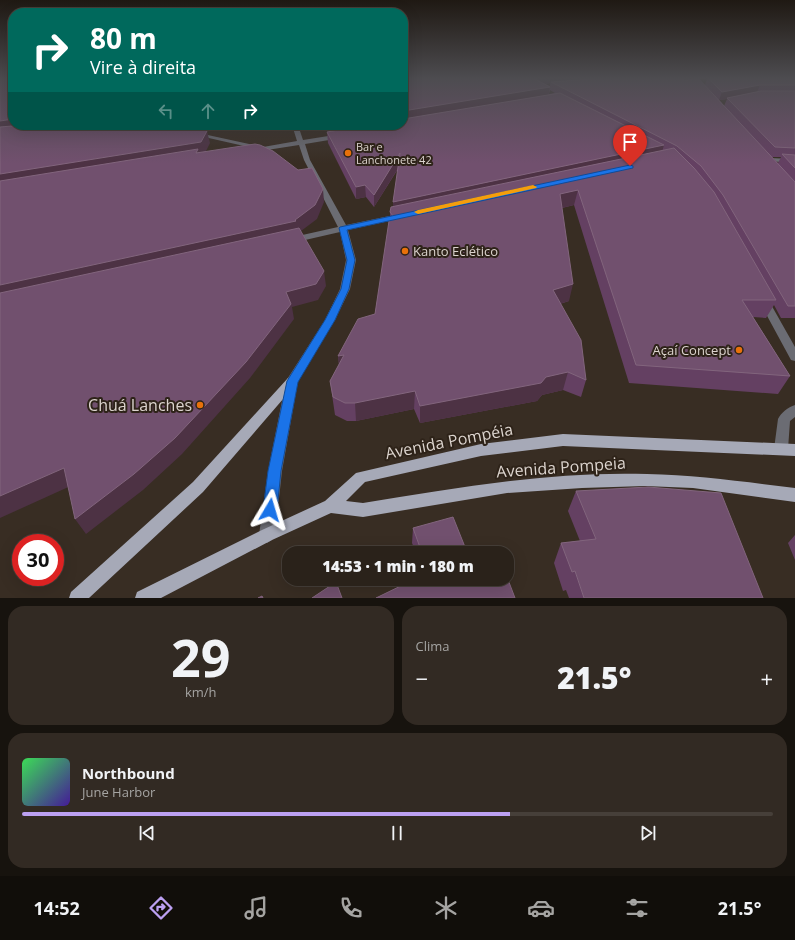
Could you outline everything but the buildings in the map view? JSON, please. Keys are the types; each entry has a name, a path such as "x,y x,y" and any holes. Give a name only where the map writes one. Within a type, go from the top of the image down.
{"main road":[{"path":"77,598 198,487 292,381"},
{"name":"Avenida Pompéia","path":"143,598 330,506 361,477 481,450 563,440 795,450"},
{"name":"Avenida Pompeia","path":"330,506 363,510 511,487 582,482 645,480 693,482 795,495"}],"street":[{"path":"267,536 275,471 292,381 330,320 345,289 351,260 343,228 338,216 307,160 297,130"},
{"path":"187,132 263,148"},
{"path":"242,152 348,135"},
{"path":"777,170 766,157 795,162"},
{"path":"280,243 413,213"},
{"path":"760,295 795,357"},
{"path":"781,449 784,419 795,410"}],"slow traffic":[{"path":"418,212 533,187"}],"place":[{"name":"Bar e Lanchonete 42","path":"348,153"},
{"name":"Kanto Eclético","path":"405,251"},
{"name":"Açaí Concept","path":"739,350"},
{"name":"Chuá Lanches","path":"200,405"}],"route":[{"path":"270,510 275,471 292,381 330,320 345,289 351,260 343,228 630,166"}]}
